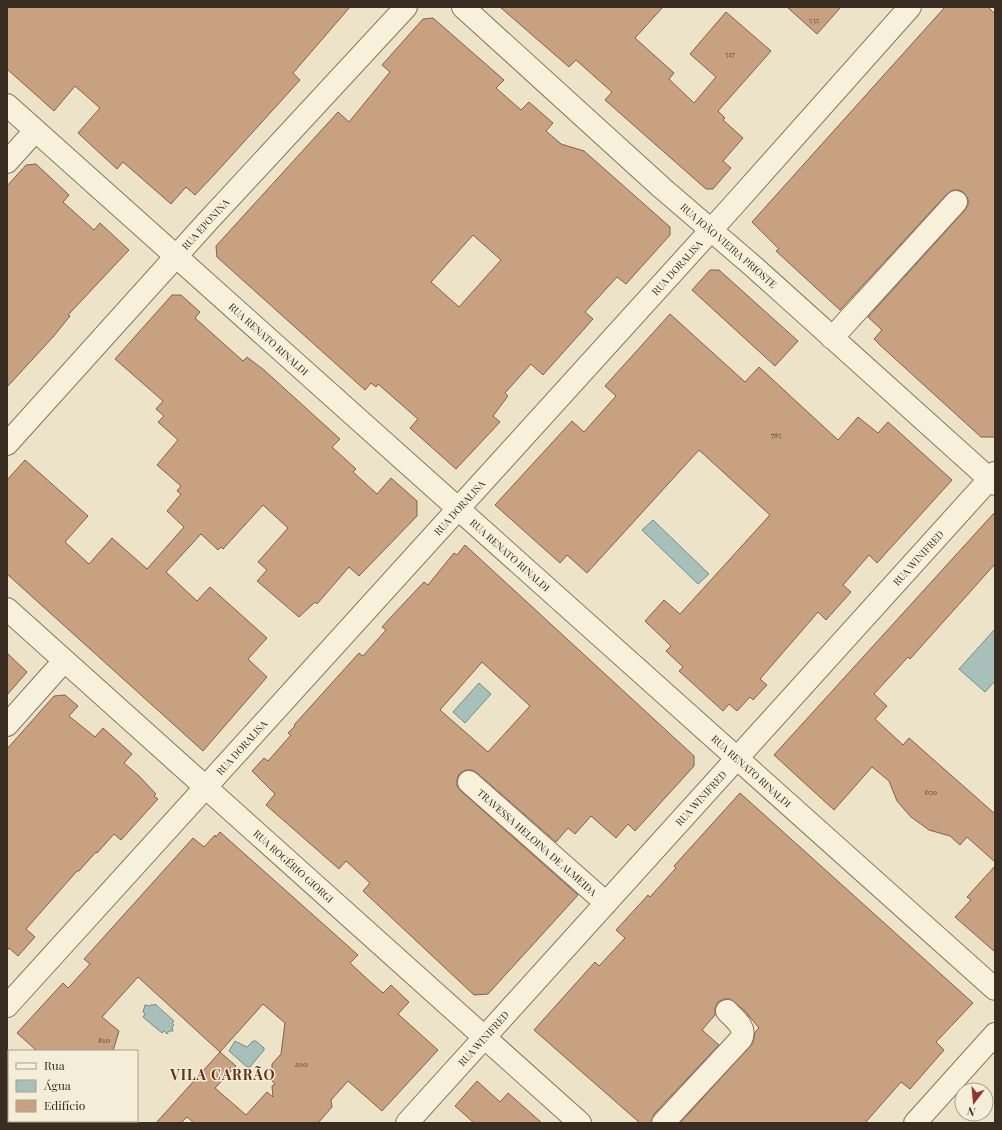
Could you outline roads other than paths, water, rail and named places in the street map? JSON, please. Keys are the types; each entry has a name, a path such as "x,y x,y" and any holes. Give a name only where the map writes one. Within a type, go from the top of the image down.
{"street":[{"name":"RUA EPONINA","path":"7,444 175,257 406,7"},
{"name":"RUA JOÃO VIEIRA PRIOSTE","path":"463,7 662,188 993,479"},
{"name":"RUA DORALISA","path":"7,1006 459,508 910,7"},
{"name":"RUA RENATO RINALDI","path":"7,105 175,257 459,508 995,989"},
{"path":"7,162 35,131"},
{"path":"832,338 956,202"},
{"name":"RUA WINIFRED","path":"407,1123 993,479"},
{"name":"RUA ROGÉRIO GIORGI","path":"7,609 580,1123"},
{"path":"7,725 64,661"},
{"name":"TRAVESSA HELOINA DE ALMEIDA","path":"469,782 606,903"},
{"path":"663,1123 741,1039 743,1033 740,1025 726,1011"},
{"path":"915,1123 995,1034"}],"water":[{"path":"653,520 709,574 698,584 642,530"},
{"path":"995,629 995,681 985,692 959,669"},
{"path":"479,683 491,694 465,723 453,712"},
{"path":"152,1004 153,1006 155,1004 174,1021 172,1023 174,1025 172,1027 173,1031 169,1031 167,1034 164,1031 162,1033 143,1017 145,1014 143,1012 145,1005 150,1006"},
{"path":"235,1041 247,1047 253,1041 256,1041 264,1048 264,1050 250,1067 247,1067 229,1051"}],"district":[{"name":"VILA CARRÃO","path":"223,1074"}]}
